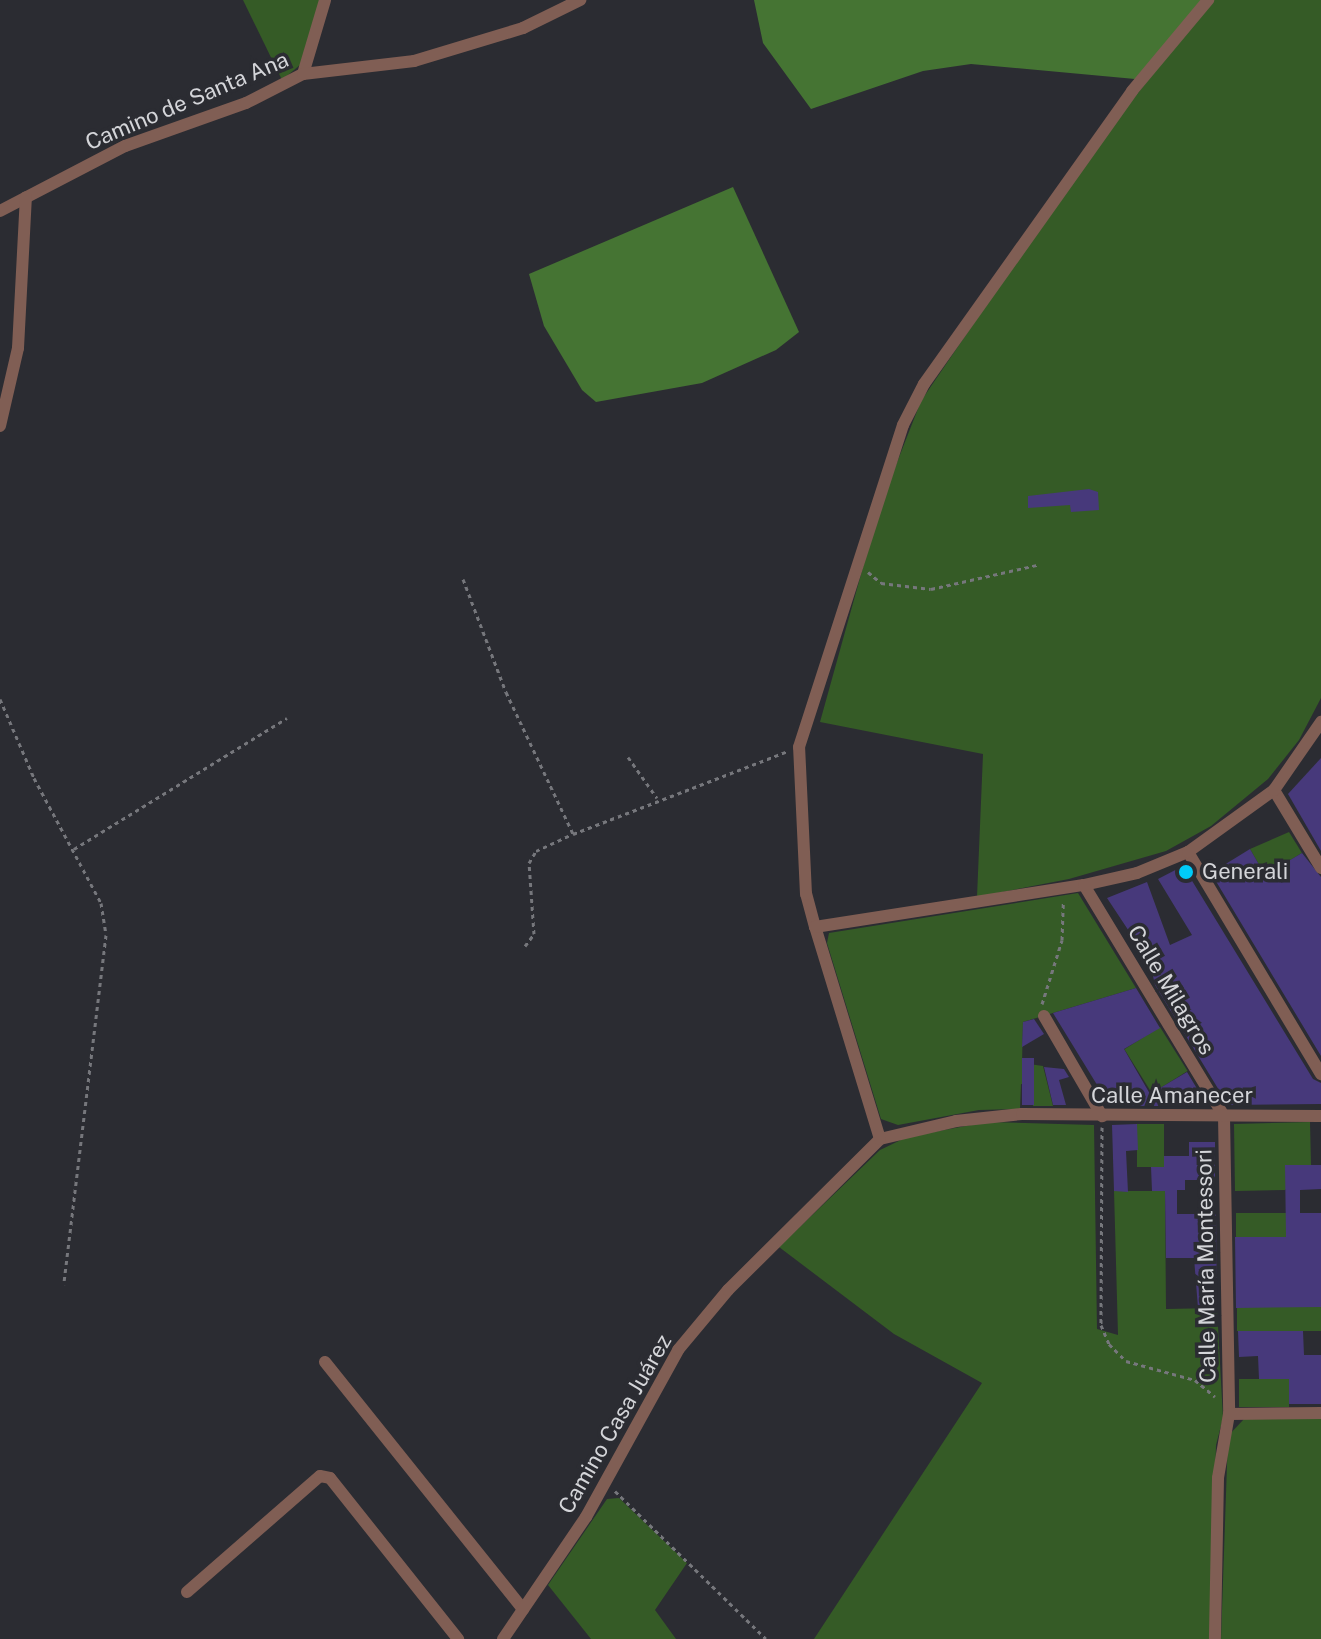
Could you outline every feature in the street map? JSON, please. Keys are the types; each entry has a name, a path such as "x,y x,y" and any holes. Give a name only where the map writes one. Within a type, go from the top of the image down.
{"street":[{"path":"303,74 325,0"},
{"name":"Camino de Santa Ana","path":"0,211 125,146 246,103 303,74 414,61 523,28 580,0"},
{"path":"880,1139 806,894 799,747 859,565 886,466 924,384 1132,91 1208,0"},
{"path":"0,426 18,348 26,197"},
{"path":"815,927 1084,885 1137,873 1188,852 1274,790 1321,722"},
{"path":"1274,790 1321,868"},
{"path":"1188,852 1321,1074"},
{"name":"Calle Milagros","path":"1084,885 1224,1116"},
{"path":"1044,1016 1102,1116"},
{"name":"Calle Amanecer","path":"880,1139 956,1121 1022,1114 1321,1116"},
{"name":"Calle María Montessori","path":"1215,1639 1218,1478 1229,1414 1224,1116"},
{"name":"Camino Casa Juárez","path":"503,1639 605,1482 678,1350 728,1290 880,1139"},
{"path":"325,1362 523,1609"},
{"path":"1229,1414 1321,1413"},
{"path":"187,1592 320,1476 330,1478 458,1639"}],"path":[{"path":"859,565 881,583 931,589 1037,565"},
{"path":"463,579 506,692 573,834"},
{"path":"0,699 34,778 101,903 106,935 64,1284"},
{"path":"74,849 287,718"},
{"path":"525,946 534,934 529,863 536,851 657,798 799,747"},
{"path":"628,757 657,798"},
{"path":"1044,1016 1038,1013 1062,940 1064,900"},
{"path":"1102,1116 1101,1325 1109,1344 1126,1361 1195,1380 1229,1414"},
{"path":"605,1482 766,1639"}],"green space":[{"path":"243,0 321,0 300,65 282,80"},
{"path":"754,0 1204,0 1135,79 971,64 923,71 811,109 763,43"},
{"path":"1213,0 1321,0 1321,698 1299,740 1268,779 1211,826 1166,851 1069,879 977,897 983,754 820,722 880,506 921,401 1091,151"},
{"path":"733,187 799,332 776,350 702,383 596,402 582,390 544,326 529,274"},
{"path":"1289,832 1302,853 1265,875 1250,849"},
{"path":"1078,893 1136,988 1023,1022 1022,1063 1043,1066 1053,1106 1033,1106 1034,1084 1021,1084 1020,1109 979,1110 898,1125 881,1119 827,943 829,933"},
{"path":"1160,1027 1188,1071 1152,1093 1124,1049"},
{"path":"987,1122 1094,1125 1097,1329 1118,1335 1114,1191 1165,1191 1166,1309 1217,1308 1223,1418 1216,1445 1211,1639 814,1639 982,1383 894,1334 779,1247 880,1150 907,1137"},
{"path":"1310,1122 1311,1165 1285,1190 1235,1191 1234,1124"},
{"path":"1137,1124 1164,1124 1164,1167 1137,1167"},
{"path":"1236,1213 1286,1213 1286,1237 1236,1237"},
{"path":"1237,1307 1321,1307 1321,1331 1237,1331"},
{"path":"1239,1379 1289,1379 1289,1407 1239,1407"},
{"path":"1321,1418 1321,1639 1221,1639 1228,1436 1244,1419"},
{"path":"619,1498 687,1563 655,1610 676,1639 591,1639 548,1585 607,1499"}],"building":[{"path":"1089,489 1098,492 1099,510 1071,512 1070,505 1028,508 1028,496"},
{"path":"1321,758 1321,851 1288,794"},
{"path":"1250,849 1265,875 1302,853 1321,877 1321,1056 1211,873"},
{"path":"1183,866 1313,1079 1321,1083 1321,1104 1228,1105 1155,985 1150,963 1107,898 1147,882 1170,945 1192,935 1158,879"},
{"path":"1136,988 1160,1028 1124,1049 1150,1094 1187,1072 1205,1102 1202,1106 1110,1106 1053,1013"},
{"path":"1034,1019 1044,1034 1022,1047 1023,1022"},
{"path":"1022,1058 1034,1058 1034,1105 1022,1105"},
{"path":"1044,1067 1064,1069 1069,1077 1059,1080 1066,1105 1053,1105"},
{"path":"1137,1124 1138,1150 1126,1151 1128,1192 1114,1191 1112,1125"},
{"path":"1189,1142 1215,1142 1215,1180 1185,1180 1185,1190 1177,1190 1177,1214 1216,1214 1217,1308 1198,1308 1194,1258 1166,1258 1165,1191 1152,1191 1151,1167 1164,1167 1164,1156 1189,1156"},
{"path":"1285,1165 1321,1165 1321,1189 1300,1190 1300,1213 1321,1213 1321,1307 1236,1308 1235,1237 1286,1237"},
{"path":"1238,1331 1303,1331 1304,1355 1321,1355 1321,1404 1289,1404 1289,1379 1259,1379 1258,1356 1239,1357"}],"place":[{"name":"Generali","path":"1186,872"}]}
